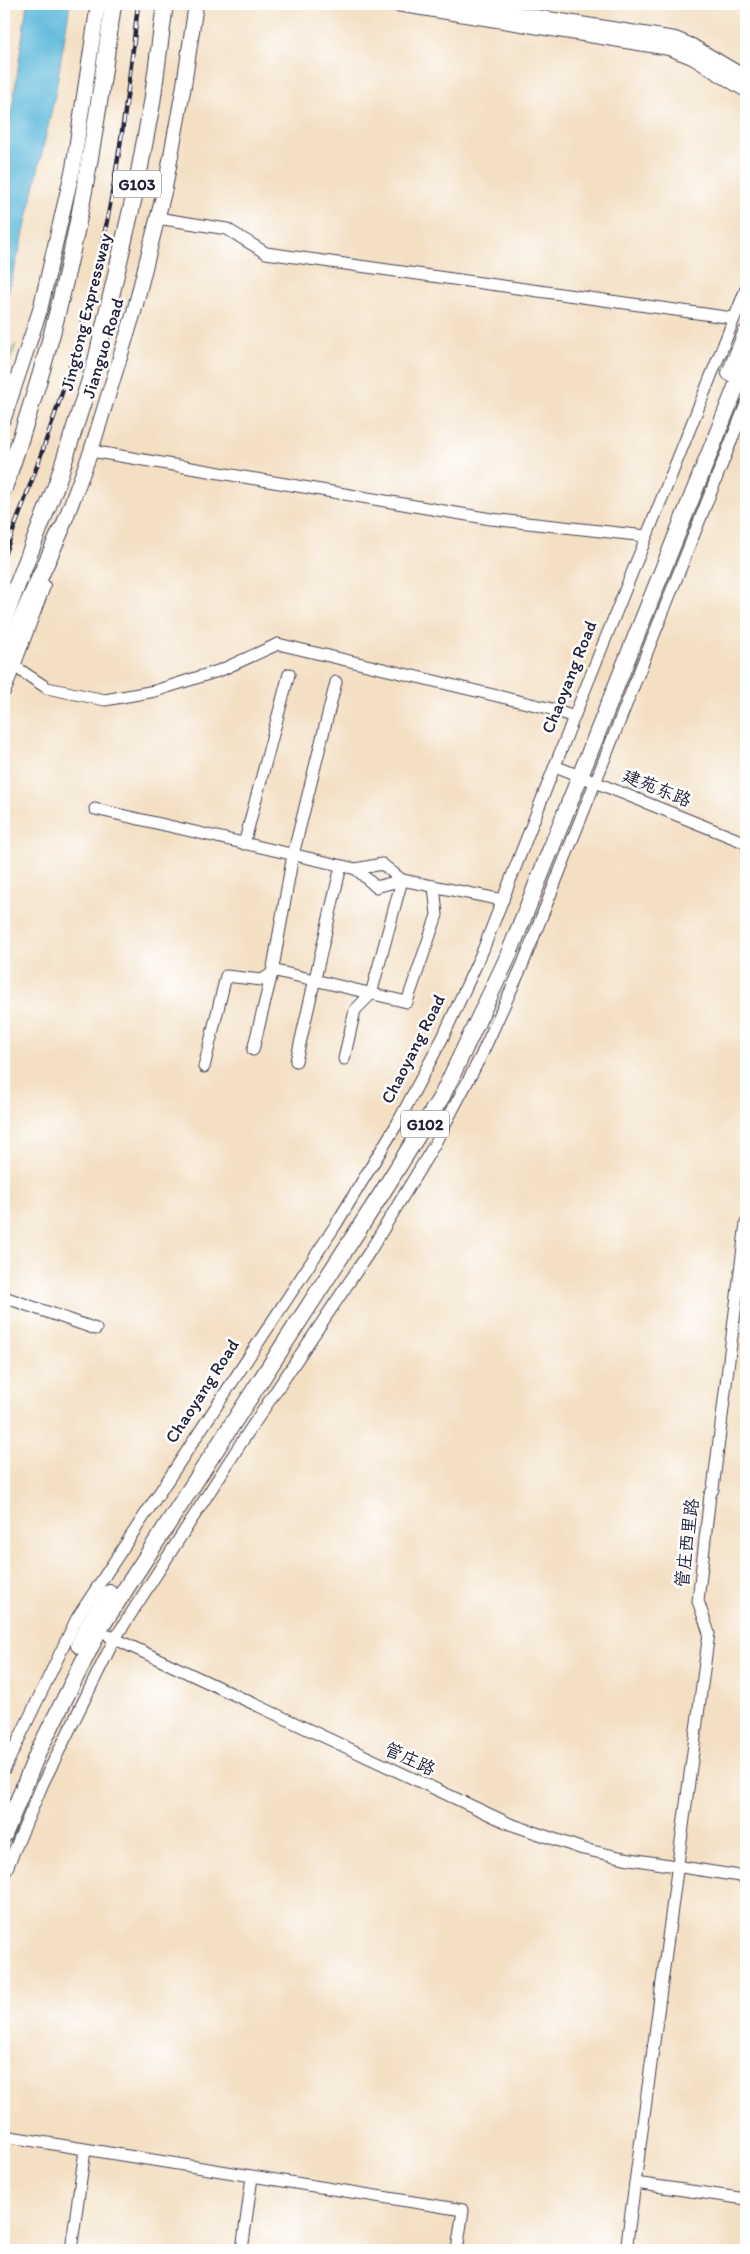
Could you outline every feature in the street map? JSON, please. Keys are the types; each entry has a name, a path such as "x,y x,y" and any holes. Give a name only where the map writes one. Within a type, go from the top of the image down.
{"highway":[{"name":"Jingtong Expressway","path":"4,488 50,346 87,180 113,4"},
{"name":"Jingtong Expressway","path":"4,619 57,484 96,361 136,188 152,103 165,4"},
{"name":"Chaoyang Road","path":"582,777 746,334"},
{"name":"Chaoyang Road","path":"4,1806 28,1746 88,1624 332,1251 433,1092 582,777 746,362"},
{"path":"9,662 61,530"},
{"name":"Chaoyang Road","path":"4,1835 88,1624"}],"main road":[{"path":"4,418 40,310 71,178 98,4"},
{"name":"Jianguo Road","path":"61,530 91,451 134,312 157,218 184,85 196,4"},
{"path":"397,4 669,48 692,57 746,90"},
{"path":"452,4 517,8 675,39 692,46 746,78"},
{"path":"4,690 9,662"}],"street":[{"path":"157,218 227,229 266,253 734,318"},
{"name":"Chaoyang Road","path":"4,1770 88,1624 397,1124 442,1037 483,950 646,536 746,289"},
{"name":"Chaoyang Road","path":"4,1875 42,1783 114,1640 370,1251 433,1147 481,1056 518,975 582,777 746,404"},
{"path":"91,451 491,519 646,536"},
{"path":"9,662 47,688 105,700 155,691 221,670 278,644 548,708 574,717"},
{"path":"244,844 289,674"},
{"path":"253,1050 272,973 293,855 336,682"},
{"name":"建苑东路","path":"555,766 746,843"},
{"path":"95,810 356,869 382,864 402,880"},
{"path":"296,1061 342,866"},
{"path":"356,869 376,887 402,880 503,900"},
{"path":"344,1058 355,1010 371,994 402,880"},
{"path":"204,1067 226,976 262,980 276,971 407,1002 437,915 434,886"},
{"name":"管庄西里路","path":"626,2250 709,1633 698,1601 746,1223"},
{"path":"4,1297 96,1330"},
{"name":"管庄路","path":"88,1624 114,1640 510,1824 583,1849 624,1858 746,1877"},
{"path":"4,2136 463,2210 457,2250"},
{"path":"71,2250 85,2150"},
{"path":"242,2250 252,2177"},
{"path":"635,2183 746,2199"}],"green space":[{"path":"16,344 4,378 4,361"}],"water":[{"path":"27,4 70,4 55,95 22,241 4,307 4,140 13,103"}],"railway":[{"path":"4,555 57,409 90,297 106,227 117,164 127,100 138,4"}]}
